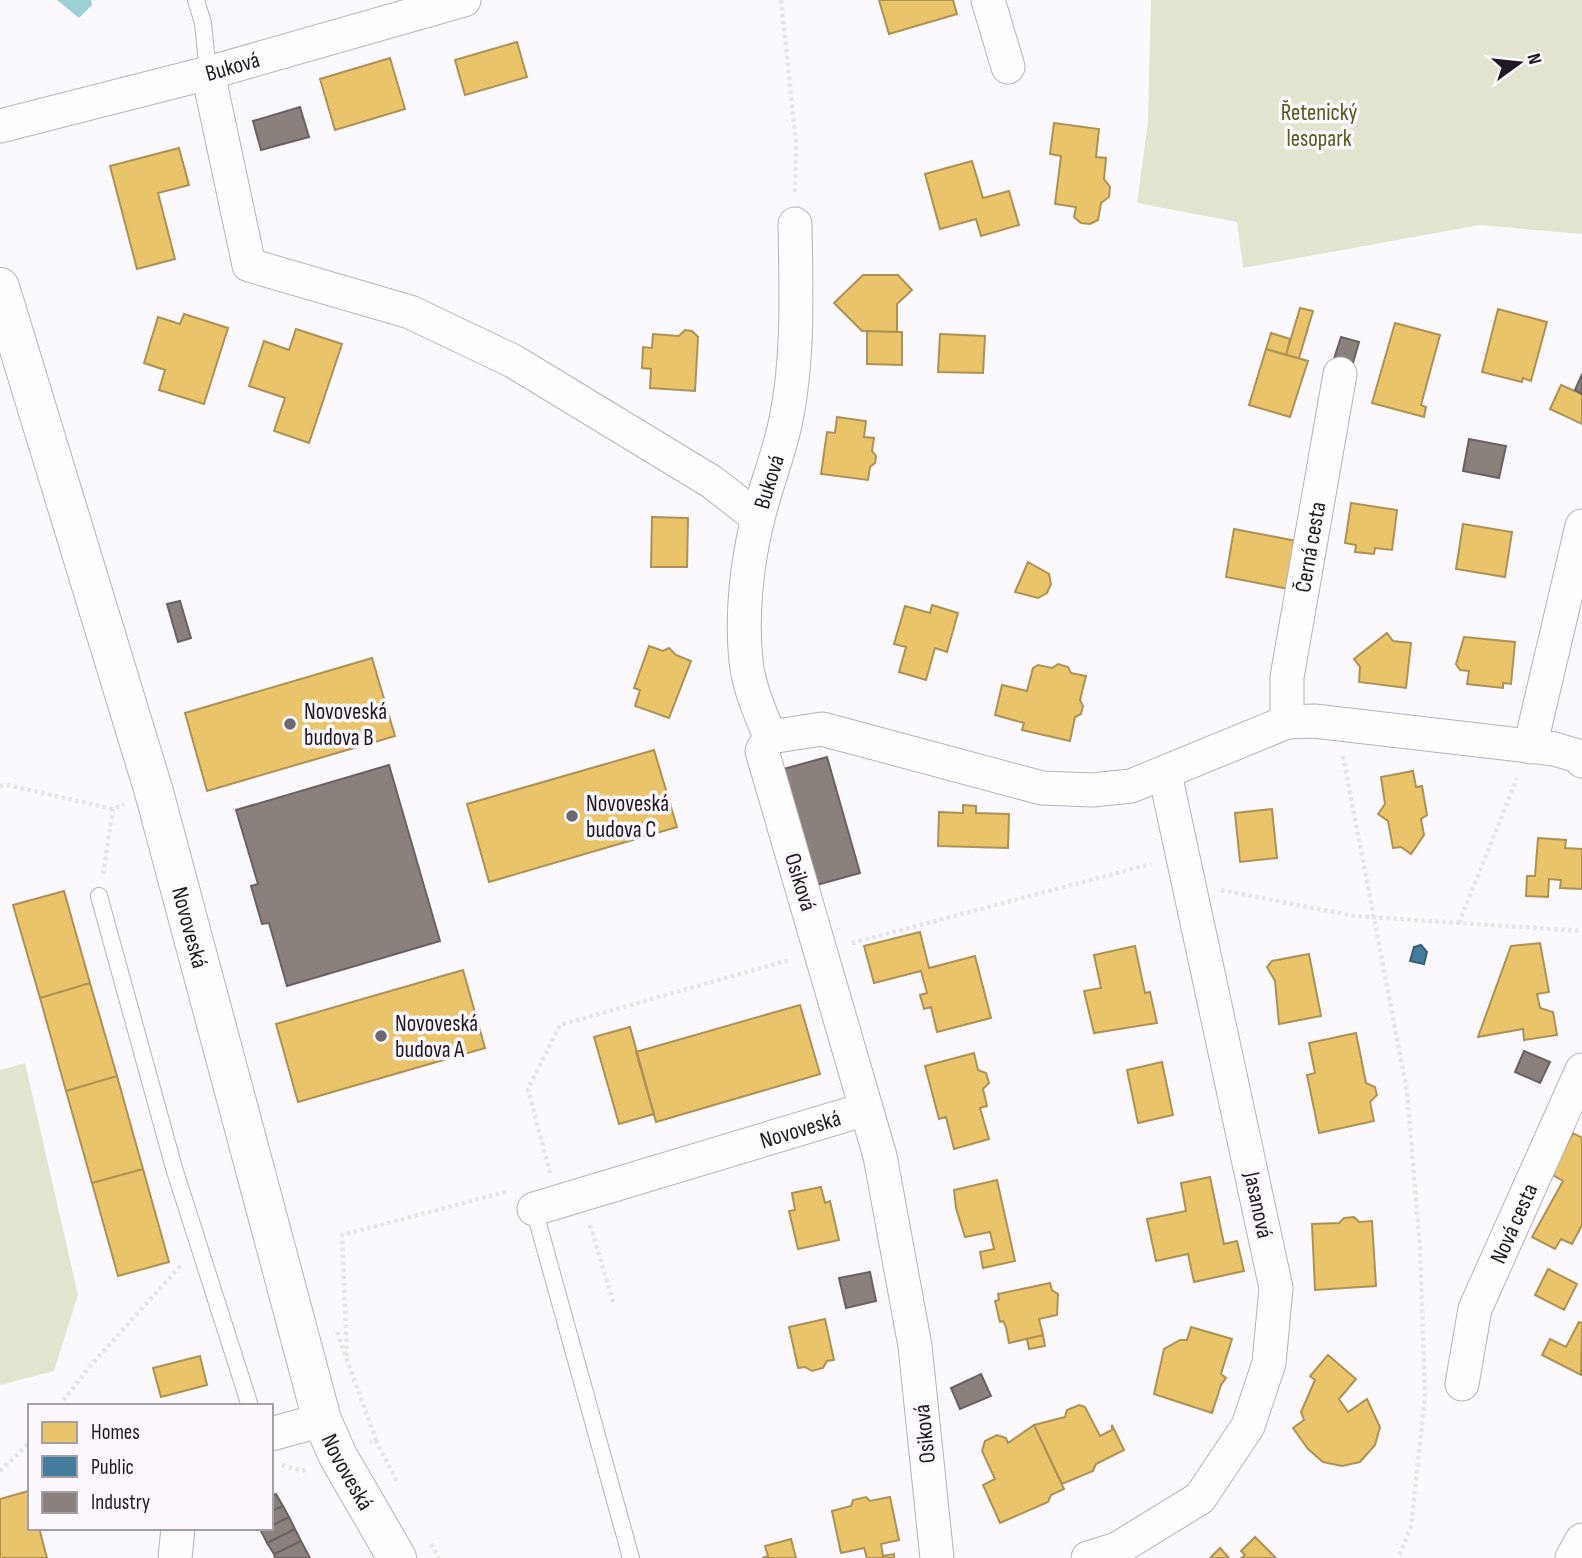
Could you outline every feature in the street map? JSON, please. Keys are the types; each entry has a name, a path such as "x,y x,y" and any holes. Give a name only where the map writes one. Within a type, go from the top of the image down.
{"street":[{"name":"Buková","path":"0,126 208,73 464,0"},
{"path":"988,0 1008,67"},
{"path":"208,73 249,265 410,312 513,360 712,482 758,518"},
{"name":"Buková","path":"771,737 754,697 746,661 745,608 758,518 786,419 797,337 795,224"},
{"name":"Novoveská","path":"0,288 154,792 322,1420 338,1456 397,1558"},
{"name":"Černá cesta","path":"1287,722 1287,677 1340,374"},
{"path":"1524,762 1582,526"},
{"path":"771,737 822,729 1042,788 1092,790 1130,786 1165,774 1287,722 1337,724 1524,762 1554,749 1578,756 1582,761"},
{"name":"Osiková","path":"771,737 762,751 880,1156 915,1346 937,1558"},
{"name":"Jasanová","path":"1088,1558 1117,1549 1200,1498 1248,1426 1269,1363 1276,1288 1165,774"},
{"name":"Nová cesta","path":"1462,1384 1475,1309 1582,1070"},
{"name":"Novoveská","path":"523,1199 866,1109"},
{"path":"273,1433 322,1420"},
{"path":"175,1558 178,1530"},
{"path":"1572,1558 1582,1541"}],"lane":[{"path":"197,0 208,73"},
{"path":"99,896 174,1168 249,1404"},
{"path":"523,1199 631,1558"}],"path":[{"path":"781,0 796,143 795,224"},
{"path":"1337,724 1407,1091 1426,1379 1411,1527 1398,1558"},
{"path":"1459,923 1524,762"},
{"path":"0,786 7,785 113,809 99,896"},
{"path":"551,1180 527,1089 560,1025 821,951 1186,870 1374,918 1582,931"},
{"path":"346,1356 342,1235 523,1199"},
{"path":"596,1244 614,1305"},
{"path":"61,1404 91,1365 199,1245"},
{"path":"0,1471 28,1444"}],"green space":[{"name":"Řetenický lesopark","path":"1151,0 1582,0 1582,234 1480,225 1243,268 1237,222 1137,203 1148,122"},
{"path":"25,1063 78,1295 54,1371 0,1385 0,1070"}],"water":[{"path":"57,0 91,0 92,5 79,18"}],"building: Homes":[{"path":"879,0 953,0 957,14 889,34"},
{"path":"517,42 527,77 465,95 455,60"},
{"path":"390,58 405,109 335,130 320,79"},
{"path":"1054,123 1099,129 1096,157 1106,158 1104,179 1110,187 1109,197 1101,203 1098,220 1090,224 1081,223 1074,217 1076,207 1055,204 1061,156 1050,154"},
{"path":"179,148 189,185 158,193 175,259 137,269 110,166"},
{"path":"972,161 983,198 1009,191 1019,225 981,236 976,219 940,229 925,174"},
{"path":"863,275 898,275 912,290 897,304 897,332 862,331 834,303"},
{"path":"1300,308 1313,311 1299,358 1286,355"},
{"path":"1498,309 1547,322 1531,381 1523,378 1522,382 1482,372"},
{"path":"184,314 228,328 204,404 159,390 165,370 144,363 158,317 180,324"},
{"path":"1395,323 1440,335 1421,405 1426,407 1424,417 1372,403"},
{"path":"296,329 342,344 309,443 274,431 285,398 249,386 264,341 289,350"},
{"path":"685,330 692,331 698,337 695,391 650,388 651,369 642,368 643,347 652,348 653,334 679,336"},
{"path":"867,331 902,332 902,365 867,364"},
{"path":"1271,333 1290,339 1286,355 1266,349"},
{"path":"940,334 985,336 983,373 938,372"},
{"path":"1266,349 1308,361 1290,417 1249,405"},
{"path":"1561,385 1582,394 1582,424 1550,409"},
{"path":"837,417 866,421 864,437 874,438 872,451 876,456 875,463 870,467 868,480 821,474 827,432 835,433"},
{"path":"1351,503 1397,510 1392,550 1375,548 1374,554 1355,552 1356,545 1345,543"},
{"path":"652,517 688,518 687,567 651,567"},
{"path":"1463,524 1512,532 1505,577 1456,569"},
{"path":"1234,529 1297,541 1289,589 1226,577"},
{"path":"1028,562 1049,574 1051,584 1047,593 1038,598 1015,592"},
{"path":"932,605 958,613 947,652 935,648 926,680 899,672 906,647 894,644 905,606 930,613"},
{"path":"1387,633 1393,641 1411,643 1406,688 1359,682 1360,667 1354,659"},
{"path":"1464,637 1515,642 1511,684 1503,683 1503,688 1467,684 1469,671 1460,670 1456,664"},
{"path":"649,646 663,651 669,648 676,655 691,661 669,718 635,706 640,690 634,688"},
{"name":"Novoveská budova B","path":"372,658 395,736 207,791 185,713"},
{"path":"1058,664 1068,667 1071,673 1086,676 1080,700 1083,706 1081,714 1075,717 1070,741 1022,730 1024,723 995,715 1002,685 1027,691 1033,668 1038,665 1052,668"},
{"name":"Novoveská budova C","path":"654,750 677,827 489,882 467,804"},
{"path":"1413,771 1416,787 1422,786 1427,815 1421,819 1424,835 1411,854 1401,847 1393,848 1388,821 1378,814 1385,804 1381,777"},
{"path":"963,805 976,806 976,813 1009,814 1008,848 938,846 939,812 963,813"},
{"path":"1272,809 1277,858 1240,862 1235,813"},
{"path":"1538,838 1566,840 1565,848 1582,849 1582,889 1560,888 1561,880 1549,879 1548,897 1526,896 1527,876 1535,876"},
{"path":"64,891 90,983 40,998 13,905"},
{"path":"920,932 929,968 975,956 991,1018 937,1032 931,1007 924,1009 920,995 927,993 921,971 874,983 864,946"},
{"path":"1540,943 1549,992 1537,994 1540,1008 1553,1012 1557,1035 1524,1040 1523,1029 1478,1037 1511,946"},
{"path":"1135,946 1145,993 1150,992 1157,1023 1094,1033 1084,991 1101,988 1094,955"},
{"path":"1309,954 1321,1016 1279,1024 1275,981 1267,967 1272,961"},
{"name":"Novoveská budova A","path":"463,970 485,1048 298,1102 276,1024"},
{"path":"90,983 117,1076 66,1091 40,998"},
{"path":"800,1005 820,1074 656,1122 636,1052"},
{"path":"630,1027 654,1114 619,1124 594,1037"},
{"path":"1356,1033 1366,1083 1375,1087 1377,1095 1370,1102 1374,1121 1319,1133 1307,1075 1315,1073 1309,1043"},
{"path":"974,1053 978,1070 986,1073 989,1083 983,1089 987,1106 980,1108 989,1139 954,1149 946,1117 939,1119 925,1066"},
{"path":"1162,1062 1173,1115 1138,1123 1127,1070"},
{"path":"117,1076 143,1169 92,1183 66,1091"},
{"path":"1573,1133 1582,1138 1582,1225 1572,1244 1561,1239 1555,1249 1532,1237 1563,1181 1551,1174"},
{"path":"143,1169 169,1262 118,1276 92,1183"},
{"path":"1210,1177 1224,1244 1237,1241 1244,1271 1194,1282 1188,1254 1156,1261 1147,1219 1186,1211 1181,1183"},
{"path":"997,1180 1015,1261 983,1268 980,1252 994,1249 990,1232 965,1237 956,1208 954,1190"},
{"path":"821,1187 825,1203 830,1201 839,1240 798,1249 789,1211 795,1210 792,1193"},
{"path":"1354,1217 1359,1222 1372,1221 1376,1286 1315,1290 1312,1224 1339,1223 1344,1218"},
{"path":"1548,1269 1577,1284 1564,1310 1535,1295"},
{"path":"1050,1283 1052,1290 1058,1294 1057,1315 1039,1319 1043,1335 1009,1343 1006,1327 1003,1321 1000,1322 995,1301 999,1300 998,1294"},
{"path":"825,1319 834,1360 827,1361 823,1368 812,1371 805,1367 798,1368 789,1327"},
{"path":"1579,1322 1582,1323 1581,1375 1542,1355 1550,1339 1566,1347"},
{"path":"1191,1327 1232,1339 1221,1374 1226,1378 1212,1413 1154,1394 1164,1349 1180,1340 1187,1340"},
{"path":"1043,1335 1045,1346 1029,1349 1027,1339"},
{"path":"1328,1355 1356,1379 1339,1399 1348,1412 1367,1399 1380,1427 1375,1445 1360,1462 1342,1466 1323,1462 1308,1449 1293,1428 1304,1420 1301,1412 1315,1380 1310,1376"},
{"path":"200,1356 207,1385 161,1397 153,1368"},
{"path":"1079,1405 1085,1407 1100,1436 1112,1430 1112,1425 1124,1450 1096,1464 1093,1471 1062,1484 1034,1425 1065,1417 1067,1410"},
{"path":"1034,1425 1064,1489 1051,1495 1048,1502 1000,1523 983,1485 995,1479 982,1451 985,1441 997,1435 1006,1438 1008,1443"},
{"path":"28,1491 28,1530 40,1530 47,1558 0,1558 0,1499"},
{"path":"866,1497 870,1501 890,1497 899,1540 881,1544 883,1556 894,1554 894,1558 867,1558 864,1548 841,1553 832,1511 851,1506 853,1500"},
{"path":"1255,1537 1276,1558 1241,1558 1245,1555 1241,1551"},
{"path":"791,1539 796,1558 762,1558 768,1556 765,1546"},
{"path":"1220,1548 1229,1558 1210,1558"}],"building: Public":[{"path":"1421,945 1427,952 1424,964 1410,961 1414,947"}],"building: Industry":[{"path":"300,107 309,137 261,150 253,121"},
{"path":"1341,337 1359,342 1351,370 1332,365"},
{"path":"1582,374 1582,394 1575,390"},
{"path":"1469,439 1506,446 1499,478 1463,471"},
{"path":"180,601 191,638 178,642 167,604"},
{"path":"827,757 860,873 813,886 780,770"},
{"path":"389,765 440,941 287,986 269,923 262,924 251,886 258,884 236,810"},
{"path":"1524,1051 1550,1062 1540,1083 1515,1072"},
{"path":"870,1272 876,1301 846,1308 839,1278"},
{"path":"981,1374 991,1396 960,1409 951,1388"},
{"path":"276,1494 283,1506 273,1510 273,1495"},
{"path":"283,1506 289,1517 273,1525 273,1510"},
{"path":"289,1517 295,1529 267,1543 261,1531 273,1530 273,1525"},
{"path":"295,1529 301,1541 274,1554 267,1543"},
{"path":"301,1541 310,1558 275,1558 274,1554"}],"place":[{"name":"Novoveská budova B","path":"290,724"},
{"name":"Novoveská budova C","path":"572,816"},
{"name":"Novoveská budova A","path":"381,1036"}]}
